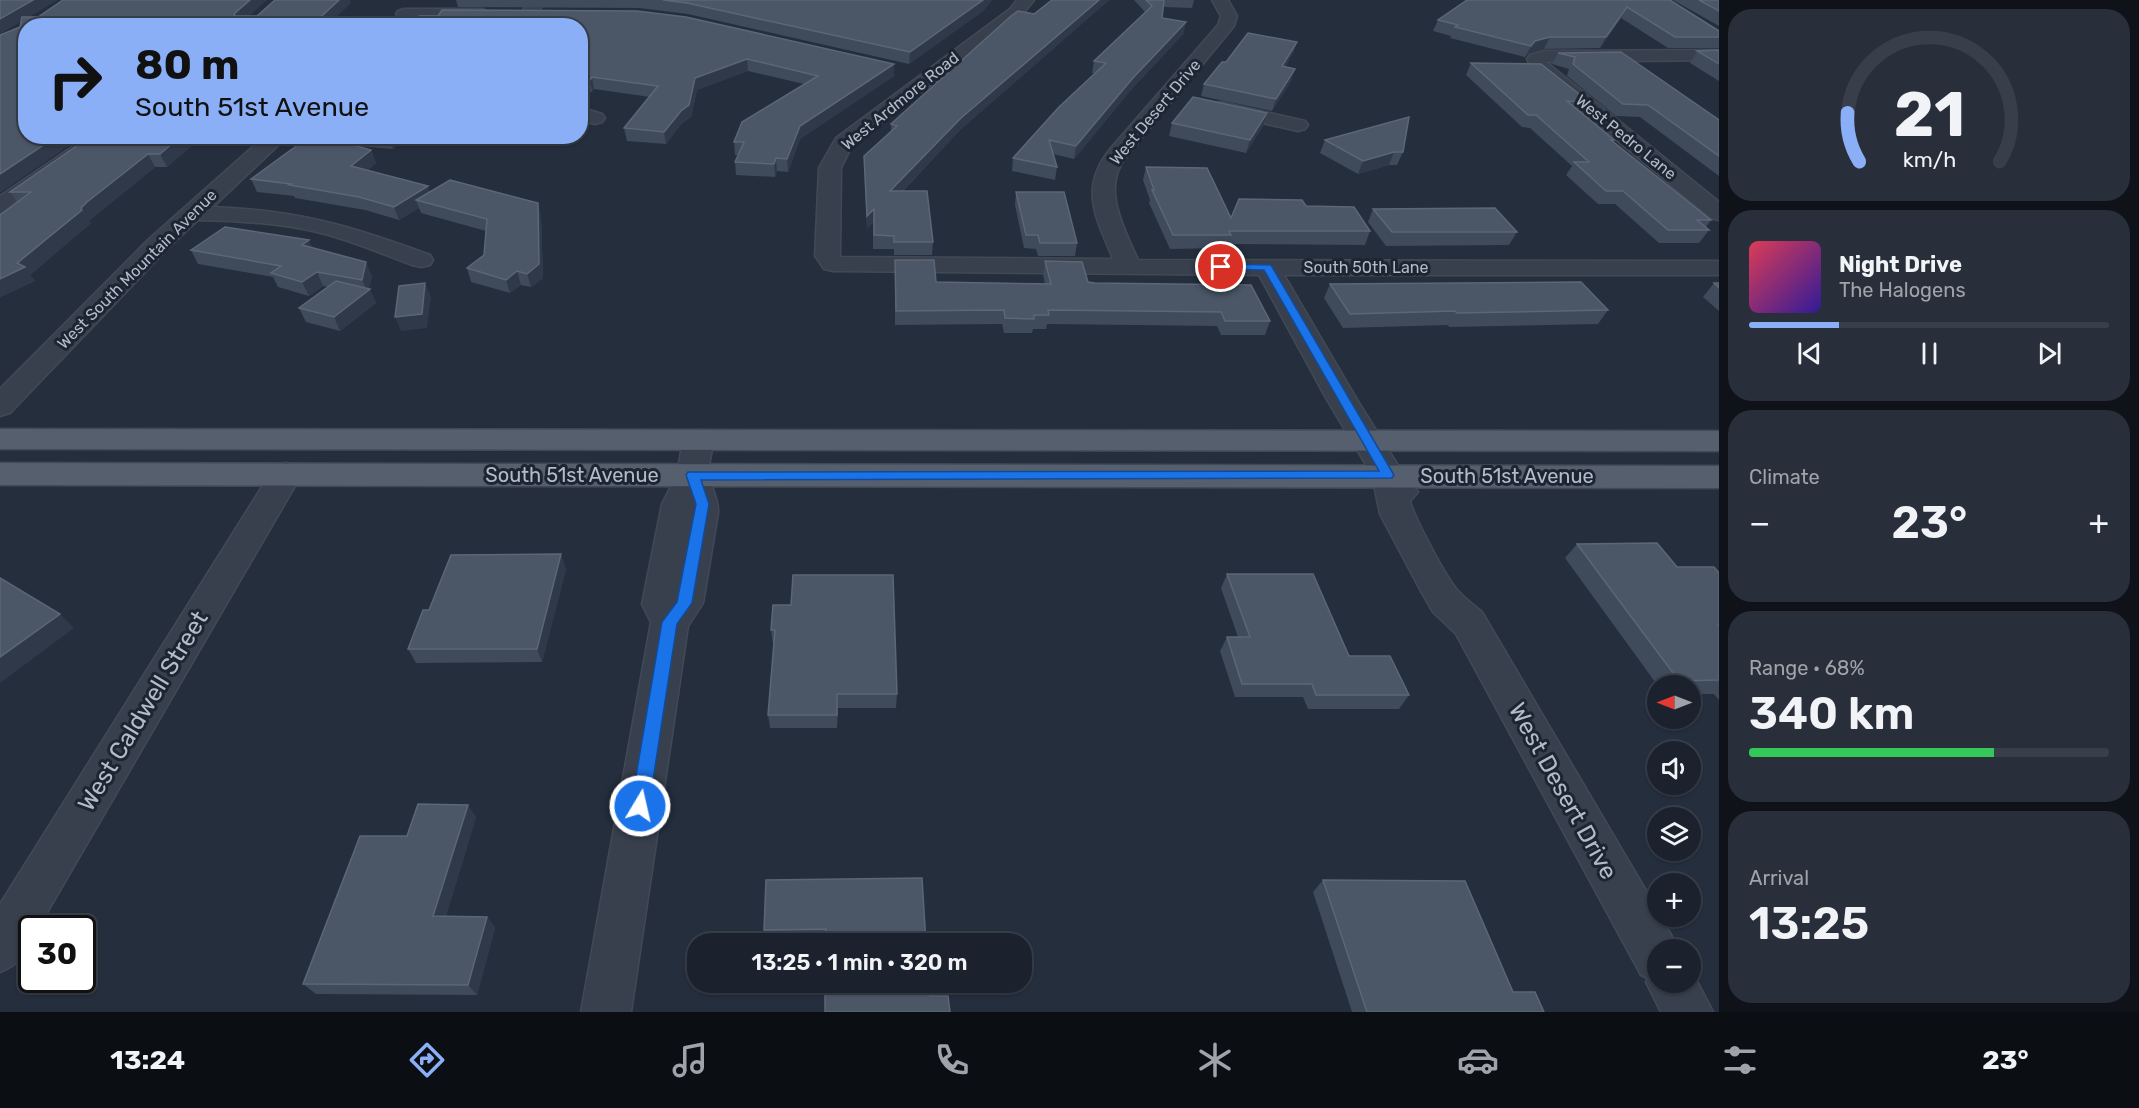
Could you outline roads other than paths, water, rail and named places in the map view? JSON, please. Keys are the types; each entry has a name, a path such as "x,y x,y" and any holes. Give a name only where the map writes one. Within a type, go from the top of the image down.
{"main road":[{"name":"South 51st Avenue","path":"0,439 1719,441"},
{"name":"South 51st Avenue","path":"0,474 1719,477"}],"street":[{"path":"401,18 417,0"},
{"path":"528,15 538,0"},
{"name":"West Ardmore Road","path":"833,264 827,256 830,168 843,142 1016,12 1026,0"},
{"name":"West Desert Drive","path":"1129,267 1102,192 1104,177 1116,155 1226,26 1229,16 1220,0"},
{"path":"433,18 500,14 550,15"},
{"name":"West Pedro Lane","path":"1719,55 1544,56 1536,59 1538,66 1719,213"},
{"path":"905,70 928,76"},
{"path":"1167,97 1298,125"},
{"path":"0,206 91,144"},
{"name":"West South Mountain Avenue","path":"0,406 191,213 269,144"},
{"path":"191,213 239,214 296,220 347,233 421,260"},
{"name":"South 50th Lane","path":"833,264 1719,268"},
{"name":"West Desert Drive","path":"1267,267 1388,475 1397,513 1436,562 1446,602 1469,624 1647,939"},
{"path":"606,1012 670,622 685,603 680,562 702,504 693,475 698,440"},
{"name":"West Caldwell Street","path":"0,948 286,474"},
{"path":"1677,993 1688,1012"}]}
